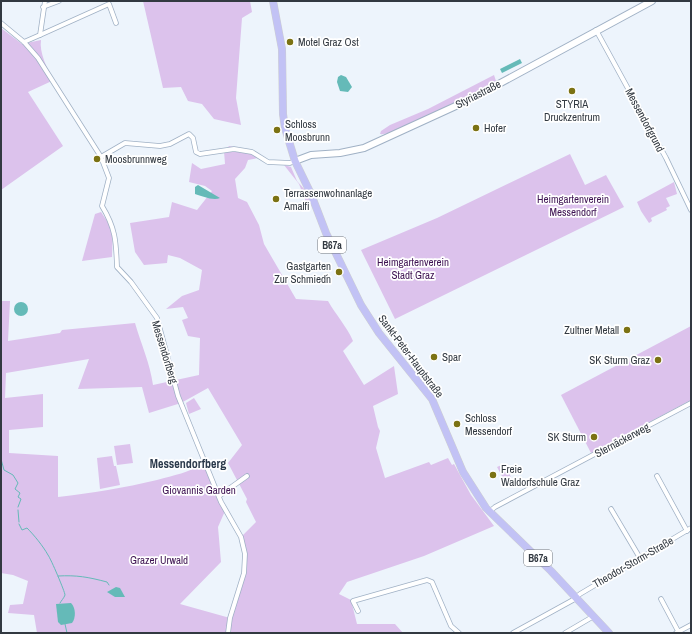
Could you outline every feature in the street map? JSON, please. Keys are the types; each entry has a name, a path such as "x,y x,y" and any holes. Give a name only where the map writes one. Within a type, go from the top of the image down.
{"main road":[{"name":"Sankt-Peter-Hauptstraße","path":"273,1 282,54 283,114 285,128 295,161 311,194 326,233 361,305 379,333 432,399 462,472 489,512 523,543 609,633"}],"street":[{"path":"40,35 44,1"},
{"path":"43,7 59,1"},
{"name":"Styriastraße","path":"295,161 311,155 340,153 364,148 471,99 652,1"},
{"path":"24,42 109,4 116,23"},
{"name":"Messendorfberg","path":"1,22 24,42 38,58 101,157 109,178 102,206 112,222 115,238 117,268 131,282 157,318 178,396 219,496 241,537 245,554 244,573 230,618 228,633"},
{"name":"Messendorfgrund","path":"596,30 666,158 691,210"},
{"path":"101,157 125,143 160,146 170,144 189,134 193,138 193,146 196,152 200,154 234,149 252,152 268,162 290,163 295,161"},
{"name":"Sternäckerweg","path":"489,512 495,507 691,403"},
{"path":"219,496 247,476"},
{"path":"657,476 686,531"},
{"path":"612,509 640,558"},
{"name":"Theodor-Storm-Straße","path":"576,597 691,528"},
{"path":"358,611 353,601 427,580 432,582 451,626 459,633"},
{"path":"513,633 576,597"},
{"path":"661,599 677,632 691,625"},
{"path":"566,633 594,616"}],"green space":[{"path":"143,1 250,1 252,12 242,18 236,98 241,125 214,119 202,104 188,101 181,87 163,88"},
{"path":"1,28 22,44 41,40 41,50 44,60 54,80 28,92 63,146 1,190"},
{"path":"494,75 496,81 474,94 419,121 388,133 380,134 381,131 390,125 428,109"},
{"path":"229,146 251,150 263,157 248,160 245,168 235,179 238,198 247,202 259,225 264,244 296,299 328,301 353,341 343,351 364,385 394,366 398,394 373,406 380,431 376,448 385,478 429,462 431,465 448,458 452,465 454,464 471,495 494,526 424,556 347,582 339,594 351,600 357,624 395,624 403,633 37,633 34,615 8,613 10,605 23,604 28,581 13,575 1,573 1,301 10,301 8,341 60,333 62,330 135,323 148,361 153,385 199,375 200,338 188,336 182,320 188,318 183,307 166,309 182,296 199,290 202,270 180,258 168,255 167,263 144,265 135,252 130,223 169,217 172,202 197,210 212,191 205,186 189,182 192,163 201,169 225,164 224,151","holes":["89,359 78,389 142,387 149,413 181,403 208,388 242,445 228,463 247,499 246,502 256,522 241,537 244,559 242,578 230,618 180,604 221,562 218,527 225,511 209,471 205,468 203,463 187,471 157,480 108,490 58,497 58,456 9,453 9,430 43,427 43,394 5,398 6,373"]},
{"name":"Heimgartenverein Stadt Graz","path":"570,154 585,185 606,175 624,207 395,319 361,250 437,218"},
{"path":"284,165 291,167 297,181 305,190 311,201 306,202 299,184"},
{"path":"674,182 677,194 666,198 670,206 666,208 667,210 651,218 652,221 649,223 637,202"},
{"path":"101,212 113,230 112,257 82,261 95,214"},
{"name":"SK Sturm Graz","path":"691,326 691,400 591,453 561,395"},
{"path":"194,398 201,409 189,414 186,403"},
{"path":"130,444 133,463 117,465 114,446"},
{"path":"112,456 120,485 100,489 97,458"},
{"path":"504,464 511,477 504,480 497,467"}],"water":[{"path":"520,59 522,63 502,73 500,69"},
{"path":"341,75 346,77 352,87 348,92 340,91 337,82 338,77"},
{"path":"198,185 220,198 211,199 195,194 195,187"},
{"path":"21,302 26,304 28,309 26,314 21,316 16,314 14,309 16,304"},
{"path":"116,587 120,588 125,597 115,597 107,592"},
{"path":"71,603 75,610 73,621 72,623 61,625 58,622 56,604"}],"waterway":[{"path":"1,459 4,470 13,475 18,483 15,489 20,493 18,497 21,499 18,507"},
{"path":"18,510 19,522"},
{"path":"19,524 22,530 27,528 33,534 50,558 65,595 60,603"},
{"path":"58,576 88,578 107,582 109,585"},
{"path":"65,624 67,633"}],"place":[{"name":"Motel Graz Ost","path":"290,42"},
{"name":"STYRIA Druckzentrum","path":"572,91"},
{"name":"Hofer","path":"476,128"},
{"name":"Schloss Moosbrunn","path":"277,130"},
{"name":"Moosbrunnweg","path":"97,159"},
{"name":"Terrassenwohnanlage Amalfi","path":"276,199"},
{"name":"Gastgarten Zur Schmied´n","path":"339,272"},
{"name":"Zultner Metall","path":"627,330"},
{"name":"Spar","path":"434,357"},
{"name":"SK Sturm Graz","path":"658,360"},
{"name":"Schloss Messendorf","path":"457,424"},
{"name":"SK Sturm","path":"594,437"},
{"name":"Freie Waldorfschule Graz","path":"493,475"}],"district":[{"name":"Messendorfberg","path":"188,464"}],"park label":[{"name":"Heimgartenverein Messendorf","path":"573,205"},
{"name":"Giovannis Garden","path":"199,490"},
{"name":"Grazer Urwald","path":"159,560"}]}
